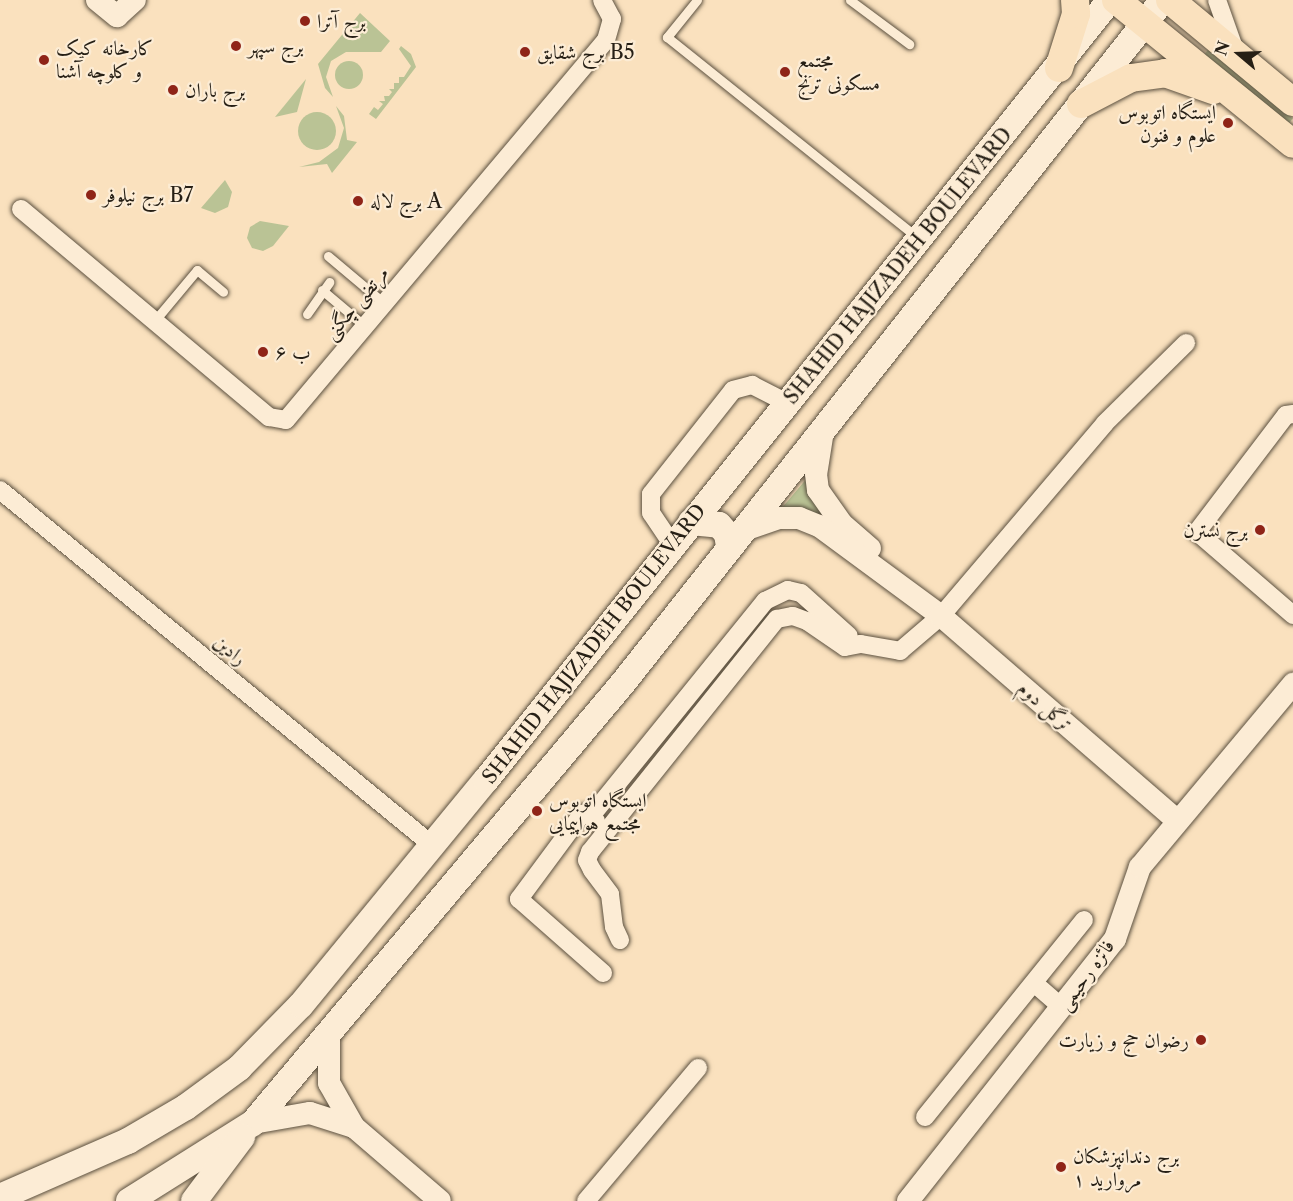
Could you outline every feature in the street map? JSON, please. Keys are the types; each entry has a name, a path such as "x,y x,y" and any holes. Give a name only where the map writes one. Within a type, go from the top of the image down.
{"main road":[{"path":"1059,68 1076,14 1075,0"},
{"name":"SHAHID HAJIZADEH BOULEVARD","path":"0,1197 128,1141 186,1107 239,1068 301,1005 1059,68 1110,0"},
{"path":"1116,0 1293,144"},
{"name":"SHAHID HAJIZADEH BOULEVARD","path":"129,1201 253,1122 623,683 735,539 822,437 1163,0"},
{"path":"1170,0 1293,102"},
{"path":"1081,104 1131,78 1165,73 1195,80 1246,106"},
{"path":"691,522 719,525 735,539"},
{"path":"194,1201 253,1122"}],"street":[{"path":"97,0 117,16 135,0"},
{"name":"مرتضی چگنی","path":"21,209 269,417 280,422 290,418 606,40 612,19 602,0"},
{"path":"1217,0 1237,55"},
{"path":"620,940 614,927 610,894 587,860 607,829 777,619 793,616 807,621 845,647 861,644 900,651 941,616 1105,423 1186,343"},
{"path":"672,544 651,513 651,494 733,390 752,385 787,404"},
{"path":"1293,414 1286,415 1197,532 1293,615"},
{"name":"ترگل دوم","path":"822,437 816,474 818,490 826,504 842,524 898,571 912,592"},
{"name":"رادین","path":"0,490 432,845"},
{"name":"ترگل دوم","path":"735,539 778,518 799,518 819,526 894,584 912,592 1178,821"},
{"path":"591,816 765,601 788,590 801,593 861,644"},
{"name":"فائزه رحیمی","path":"908,1201 1063,1008 1115,939 1140,867 1293,684"},
{"path":"603,973 519,899 582,814 591,816 607,829"},
{"path":"926,1117 1084,920"},
{"path":"1034,982 1063,1008"},
{"path":"329,1031 329,1083 354,1127 440,1201"},
{"path":"585,1201 698,1068"},
{"path":"253,1122 310,1113 354,1127"}],"lane":[{"path":"697,0 668,37 920,240"},
{"path":"850,0 909,44"},
{"path":"328,256 385,304"},
{"path":"156,320 197,270 223,292"},
{"path":"307,314 329,282"},
{"path":"322,290 366,327"}],"green space":[{"path":"360,13 390,41 381,52 346,52 331,61 326,77 333,97 325,88 318,64"},
{"path":"401,46 411,54 416,67 376,119 369,114 374,107 378,110 383,104 379,101 385,101 384,96 389,96 392,92 389,89 394,89 394,83 399,83 399,77 404,77 411,66 399,49"},
{"path":"1208,50 1293,119 1287,126 1202,57"},
{"path":"349,61 359,65 363,75 359,85 349,89 339,85 335,75 339,65"},
{"path":"306,79 297,112 275,117"},
{"path":"336,106 344,116 347,140 357,142 332,173 327,164 299,167 319,162 338,148 344,128"},
{"path":"317,112 330,118 336,131 330,144 317,150 304,144 298,131 304,118"},
{"path":"225,180 232,192 228,207 215,213 201,208"},
{"path":"260,221 289,226 273,246 263,251 252,248 247,238 250,227"},
{"path":"808,477 828,519 796,507 781,509"}],"place":[{"name":"برج آترا","path":"305,21"},
{"name":"برج سپهر","path":"236,46"},
{"name":"برج شقایق B5","path":"525,52"},
{"name":"کارخانه کیک و کلوچه آشنا","path":"44,60"},
{"name":"مجتمع مسکونی ترنج","path":"785,72"},
{"name":"برج باران","path":"173,90"},
{"name":"ایستگاه اتوبوس علوم و فنون","path":"1228,123"},
{"name":"برج نیلوفر B7","path":"91,195"},
{"name":"برج لاله A","path":"358,201"},
{"name":"ب ۶","path":"263,352"},
{"name":"برج نسترن","path":"1260,530"},
{"name":"ایستگاه اتوبوس مجتمع هواپیمایی","path":"537,811"},
{"name":"رضوان حج و زیارت","path":"1201,1040"},
{"name":"برج دندانپزشکان مروارید ۱","path":"1061,1167"}]}
